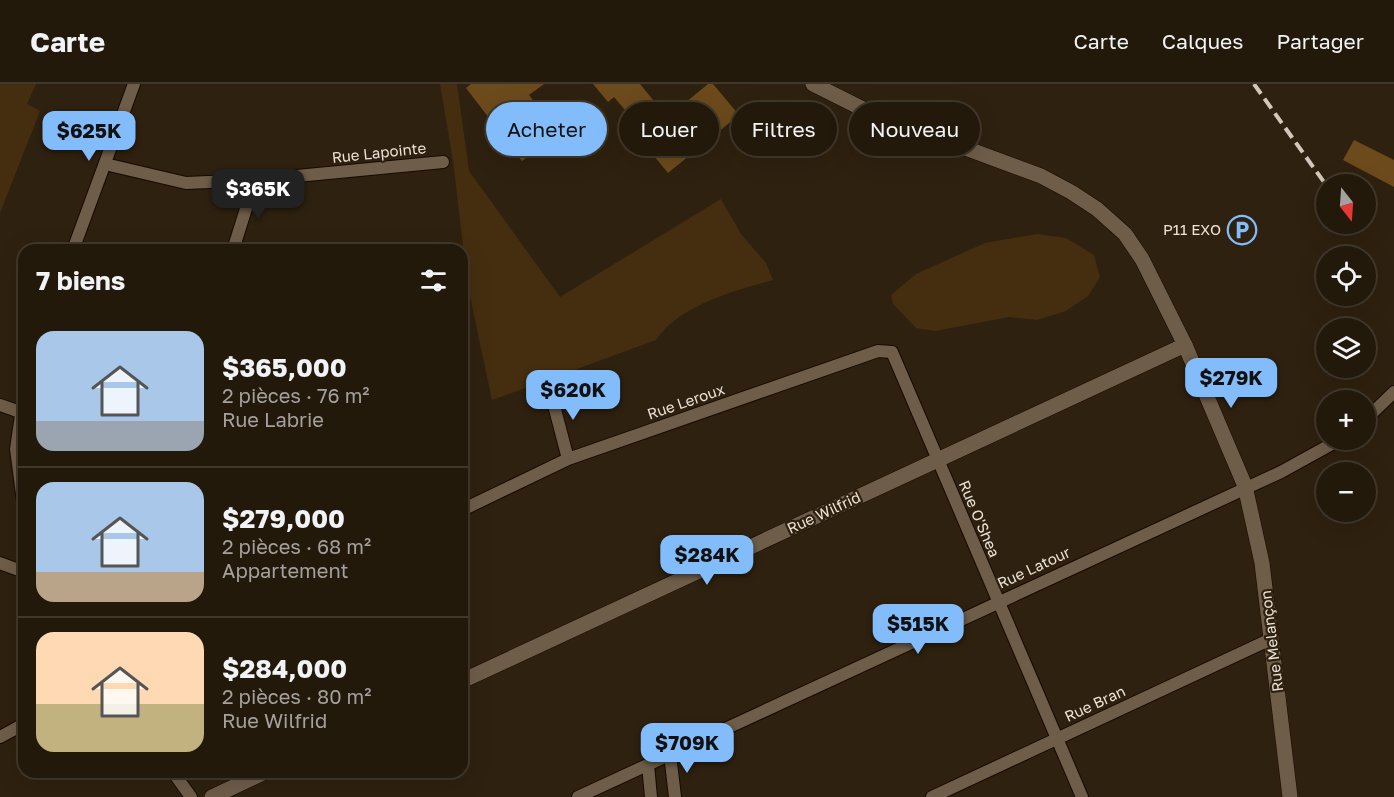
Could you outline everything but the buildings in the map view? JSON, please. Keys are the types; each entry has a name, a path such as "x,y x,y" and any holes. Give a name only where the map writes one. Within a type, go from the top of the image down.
{"street":[{"path":"75,244 134,84"},
{"name":"Rue Melançon","path":"813,84 871,113 1041,176 1097,209 1125,234 1143,259 1185,345 1245,486 1261,555 1290,797"},
{"name":"Rue Lapointe","path":"105,164 186,183 255,180 443,162"},
{"path":"235,244 255,180"},
{"name":"Rue Wilfrid","path":"468,678 1185,345"},
{"name":"Rue Leroux","path":"468,507 568,459 878,351 892,352"},
{"name":"Rue O'Shea","path":"892,352 1082,797"},
{"path":"550,390 568,459"},
{"path":"1376,409 1394,392"},
{"path":"0,405 18,411"},
{"path":"18,430 16,449 18,464"},
{"name":"Rue Latour","path":"578,797 1245,486 1281,472 1321,450"},
{"path":"0,564 18,570"},
{"name":"Rue Bran","path":"932,797 1271,639"},
{"path":"0,737 18,727"},
{"path":"670,754 675,797"},
{"path":"648,765 651,797"},
{"path":"177,778 191,797"},
{"path":"212,797 252,778"}],"shaded area":[{"path":"0,84 36,84 27,104 40,111 0,213"},
{"path":"440,84 457,84 469,171 560,297 721,199 741,234 766,263 773,280 708,301 678,318 656,340 492,400 468,287 468,244 463,244 453,161"},
{"path":"1037,234 1066,238 1094,255 1100,277 1088,296 1066,311 1037,320 1009,317 935,331 916,328 893,304 891,295 916,274 985,243"}],"railway":[{"path":"1254,84 1318,174"}],"place":[{"name":"P11 EXO","path":"1242,230"}]}
